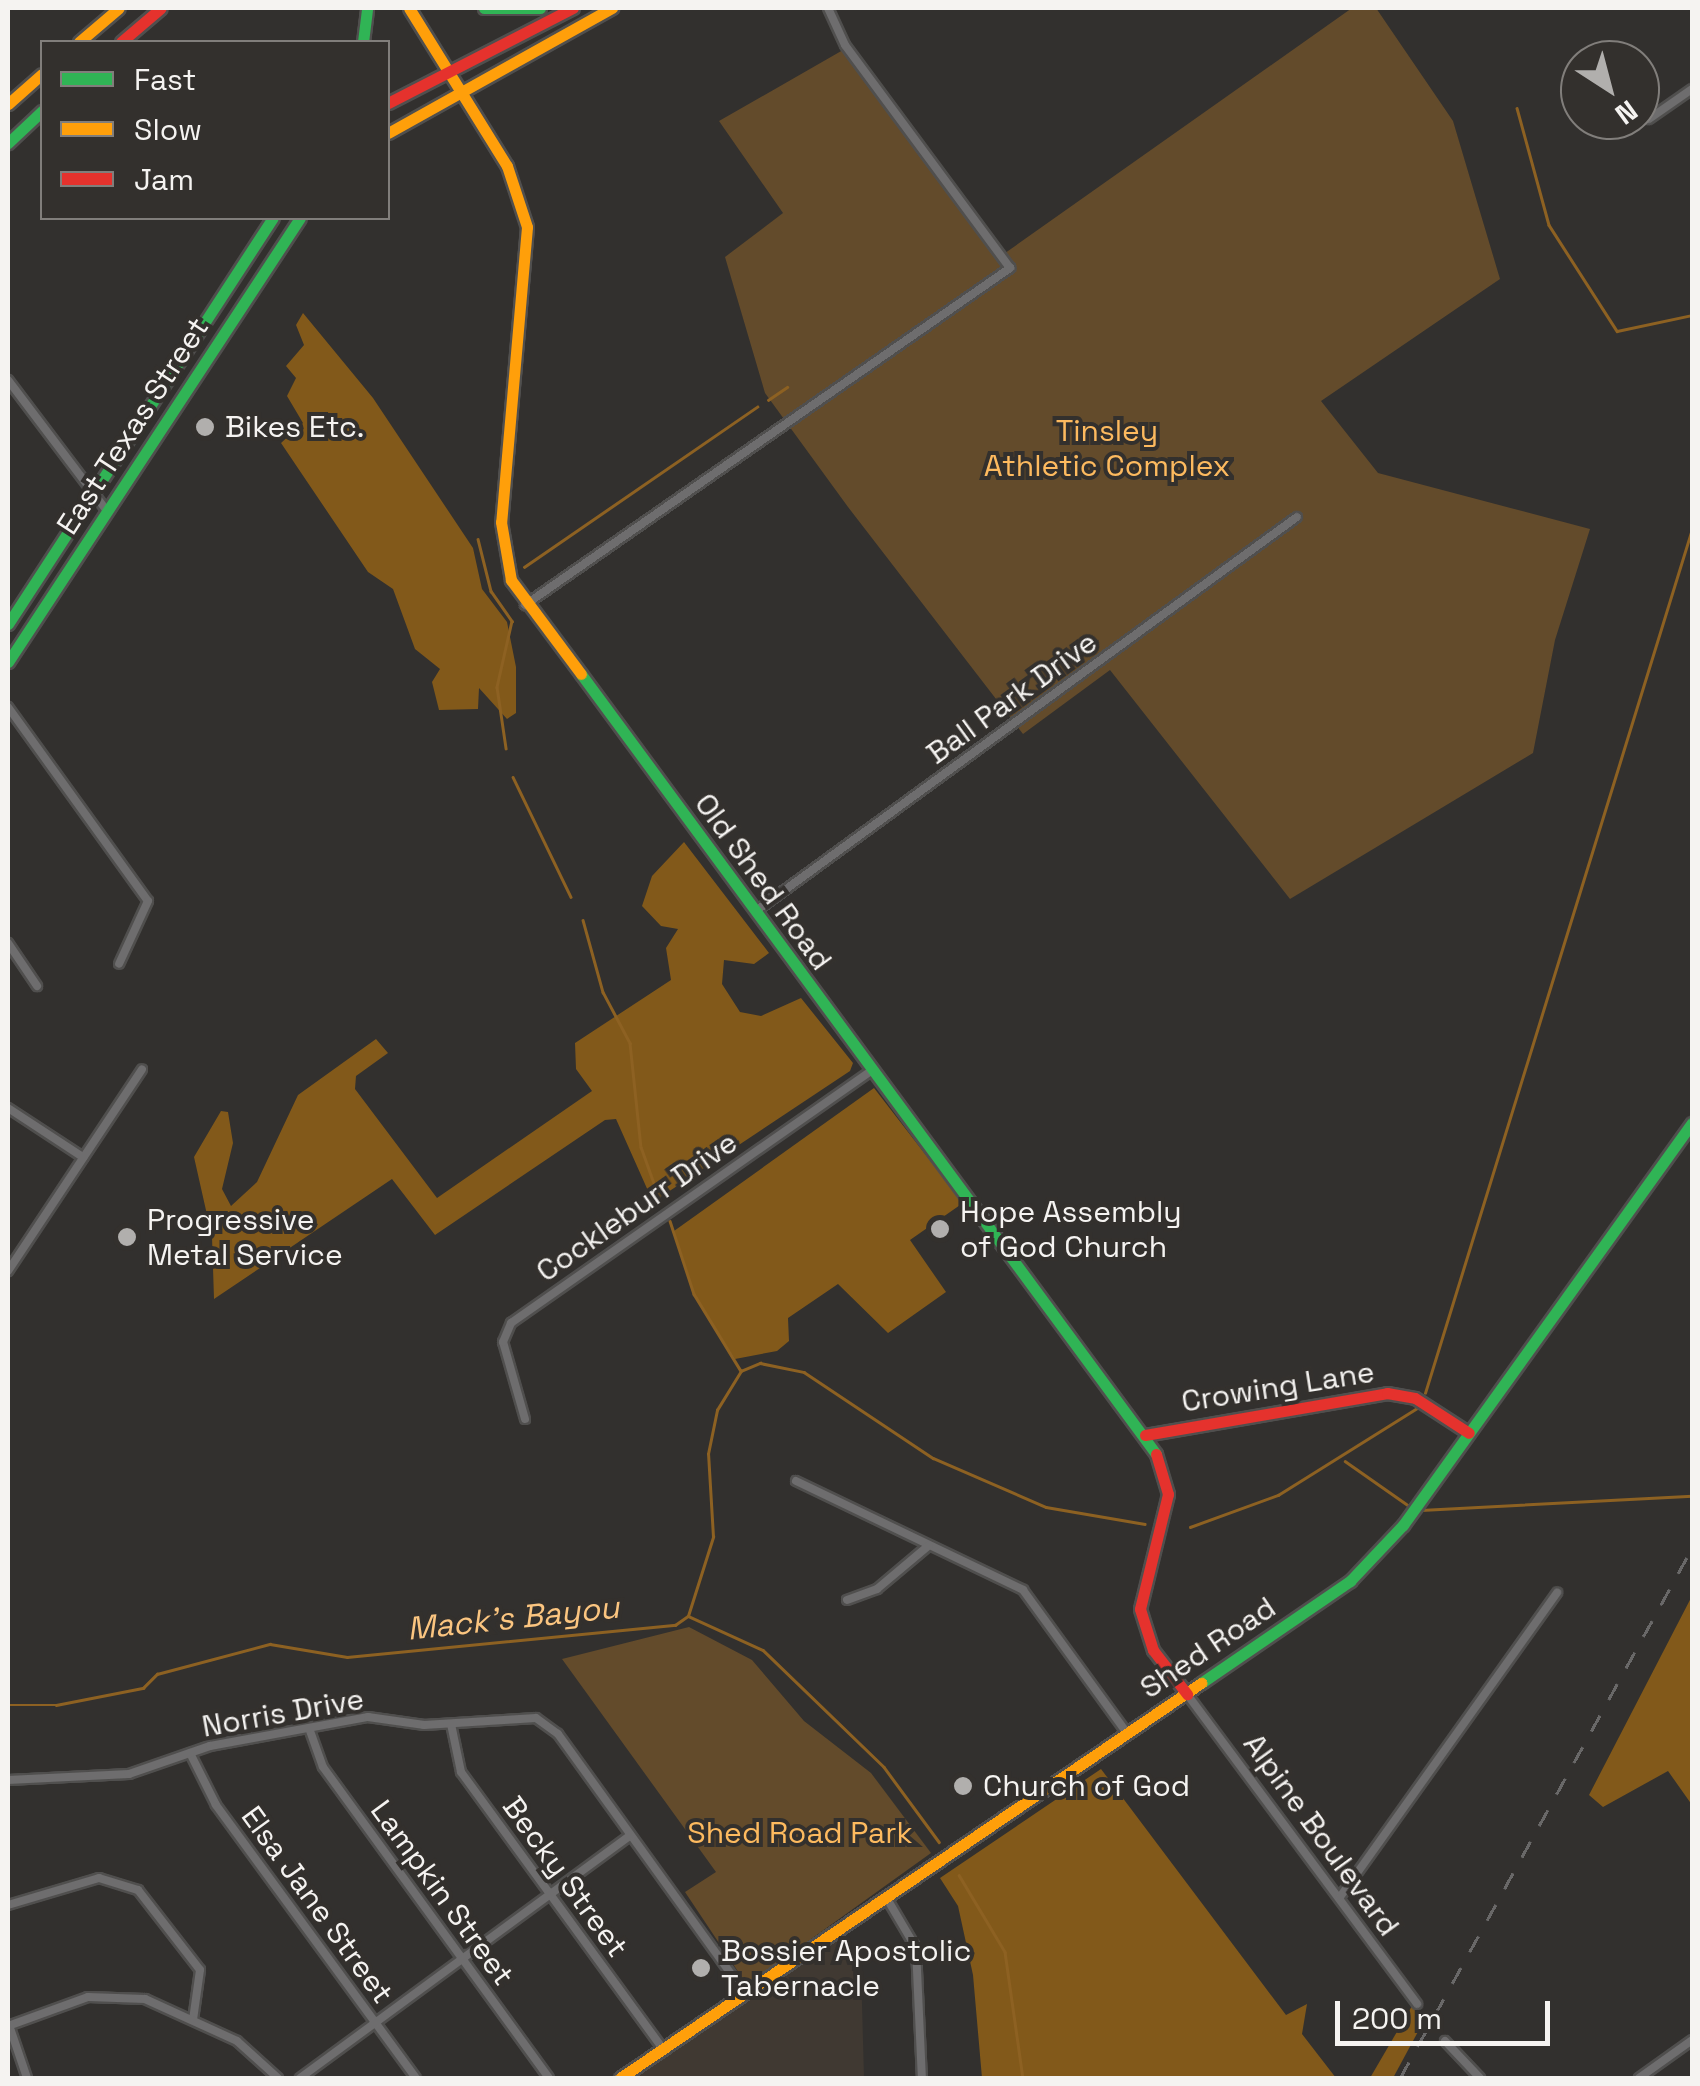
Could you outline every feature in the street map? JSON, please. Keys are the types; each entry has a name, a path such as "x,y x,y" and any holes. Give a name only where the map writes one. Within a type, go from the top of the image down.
{"main road":[{"path":"80,40 119,8"},
{"path":"122,40 161,8"},
{"path":"363,40 367,8"},
{"name":"Old Shed Road","path":"410,8 507,166 527,226 500,549 525,605 752,914 1145,1435 1168,1494 1140,1609 1153,1650 1187,1694"},
{"path":"484,8 540,8"},
{"path":"390,102 572,8"},
{"path":"390,132 612,8"},
{"path":"8,104 40,76"},
{"path":"8,143 40,113"},
{"name":"East Texas Street","path":"8,624 272,220"},
{"name":"East Texas Street","path":"8,662 299,220"},
{"name":"Shed Road","path":"620,2078 1187,1694 1370,1563 1469,1433 1692,1122"},
{"name":"Crowing Lane","path":"1145,1435 1387,1393 1415,1398 1469,1433"}],"street":[{"path":"525,605 1010,268 844,45 828,8"},
{"path":"1660,111 1692,89"},
{"path":"256,242 275,254"},
{"path":"8,380 90,497 107,511"},
{"path":"154,400 172,412"},
{"name":"Ball Park Drive","path":"752,914 1296,517"},
{"path":"46,564 64,575"},
{"path":"8,707 148,901 120,964"},
{"path":"8,942 37,986"},
{"path":"8,1271 142,1069"},
{"name":"Cockleburr Drive","path":"524,1419 503,1342 511,1323 871,1070"},
{"path":"8,1108 83,1158"},
{"path":"796,1481 1024,1590 1127,1734"},
{"path":"847,1600 877,1589 928,1546"},
{"path":"1340,1897 1557,1593"},
{"name":"Alpine Boulevard","path":"1187,1694 1416,2004"},
{"name":"Norris Drive","path":"8,1780 129,1774 190,1754 368,1716 451,1724 526,1717 548,1723 630,1836"},
{"name":"Becky Street","path":"451,1724 462,1772 662,2049"},
{"name":"Lampkin Street","path":"309,1728 323,1767 550,2078"},
{"name":"Elsa Jane Street","path":"190,1754 206,1791 416,2078"},
{"path":"300,2078 630,1836 745,1993"},
{"path":"8,1905 99,1878 138,1890 200,1970 192,2020"},
{"path":"886,1897 916,1948 922,2078"},
{"path":"26,2078 8,2024 104,1994 145,1999 192,2020 252,2050 278,2078"},
{"path":"1639,2078 1692,2040"},
{"path":"1446,2041 1480,2078"}],"shaded area":[{"path":"303,313 373,398 473,548 482,589 507,622 516,667 516,713 507,719 479,688 478,709 439,710 432,682 440,669 415,649 393,589 368,572 281,443 303,423 287,396 296,378 286,366 304,345 296,325"},
{"path":"684,842 769,953 754,964 724,960 722,984 740,1012 761,1016 801,998 853,1063 850,1071 653,1202 616,1119 605,1120 435,1235 392,1179 214,1299 212,1237 194,1157 221,1111 228,1112 233,1143 222,1189 231,1206 257,1182 298,1095 376,1039 388,1053 356,1076 355,1089 437,1198 592,1091 576,1069 575,1043 671,980 666,948 678,929 661,926 642,906 652,876"},
{"path":"874,1088 963,1203 910,1240 946,1292 888,1333 838,1284 788,1318 789,1341 777,1351 735,1359 693,1294 674,1231"},
{"path":"1692,1596 1692,1805 1668,1771 1603,1807 1589,1795"},
{"path":"1101,1769 1286,2015 1307,2004 1302,2034 1336,2078 982,2078 973,1975 958,1906 940,1878"},
{"path":"839,1929 861,1967 864,2078 620,2078"},
{"path":"1412,2006 1427,2015 1393,2078 1370,2078"}],"green space":[{"name":"Tinsley Athletic Complex","path":"1352,8 1376,8 1453,121 1500,279 1321,401 1378,473 1590,529 1555,640 1533,753 1290,899 1110,670 1023,734 848,507 765,393 725,257 783,213 719,121 843,50 998,258"},
{"name":"Shed Road Park","path":"689,1627 752,1660 804,1721 871,1773 931,1853 747,1985 685,1892 716,1872 562,1659"}],"waterway":[{"path":"1517,108 1549,225 1617,331 1692,315"},
{"path":"768,400 787,387"},
{"path":"524,567 757,407"},
{"path":"1425,1393 1692,529"},
{"path":"478,539 491,591 512,621 497,687 506,748"},
{"path":"513,777 571,897"},
{"path":"583,920 603,992 630,1043 641,1147 661,1203"},
{"path":"670,1221 694,1294 741,1371"},
{"path":"688,1616 713,1537 708,1454 717,1410 741,1371 760,1363 804,1372 933,1458 1046,1507 1145,1524"},
{"path":"1190,1527 1278,1495 1417,1408"},
{"path":"1345,1461 1409,1506"},
{"path":"1421,1510 1692,1496"},
{"name":"Mack's Bayou","path":"8,1705 56,1705 143,1688 157,1674 270,1644 347,1657 675,1625 688,1616 763,1650 884,1767 939,1842"},
{"name":"Mack's Bayou","path":"959,1875 1005,1952 1023,2078"}],"railway":[{"path":"1400,2078 1692,1548"}],"traffic: fast":[{"path":"363,40 367,8"},
{"path":"484,8 540,8"},
{"path":"8,143 40,113"},
{"path":"8,624 272,220"},
{"path":"8,662 299,220"},
{"path":"581,674 1156,1454"},
{"path":"1201,1683 1350,1581 1403,1525 1692,1123"}],"traffic: slow":[{"path":"81,40 119,8"},
{"path":"409,8 507,166 527,227 501,522 511,580 581,674"},
{"path":"390,132 612,8"},
{"path":"8,104 40,76"},
{"path":"620,2078 1201,1683"}],"traffic: jam":[{"path":"123,40 161,8"},
{"path":"390,102 573,8"},
{"path":"1145,1435 1387,1393 1415,1398 1469,1433"},
{"path":"1156,1454 1168,1494 1140,1609 1153,1650 1187,1694"}],"place":[{"name":"Bikes Etc.","path":"205,427"},
{"name":"Hope Assembly of God Church","path":"940,1229"},
{"name":"Progressive Metal Service","path":"127,1237"},
{"name":"Church of God","path":"963,1786"},
{"name":"Bossier Apostolic Tabernacle","path":"701,1968"}]}
